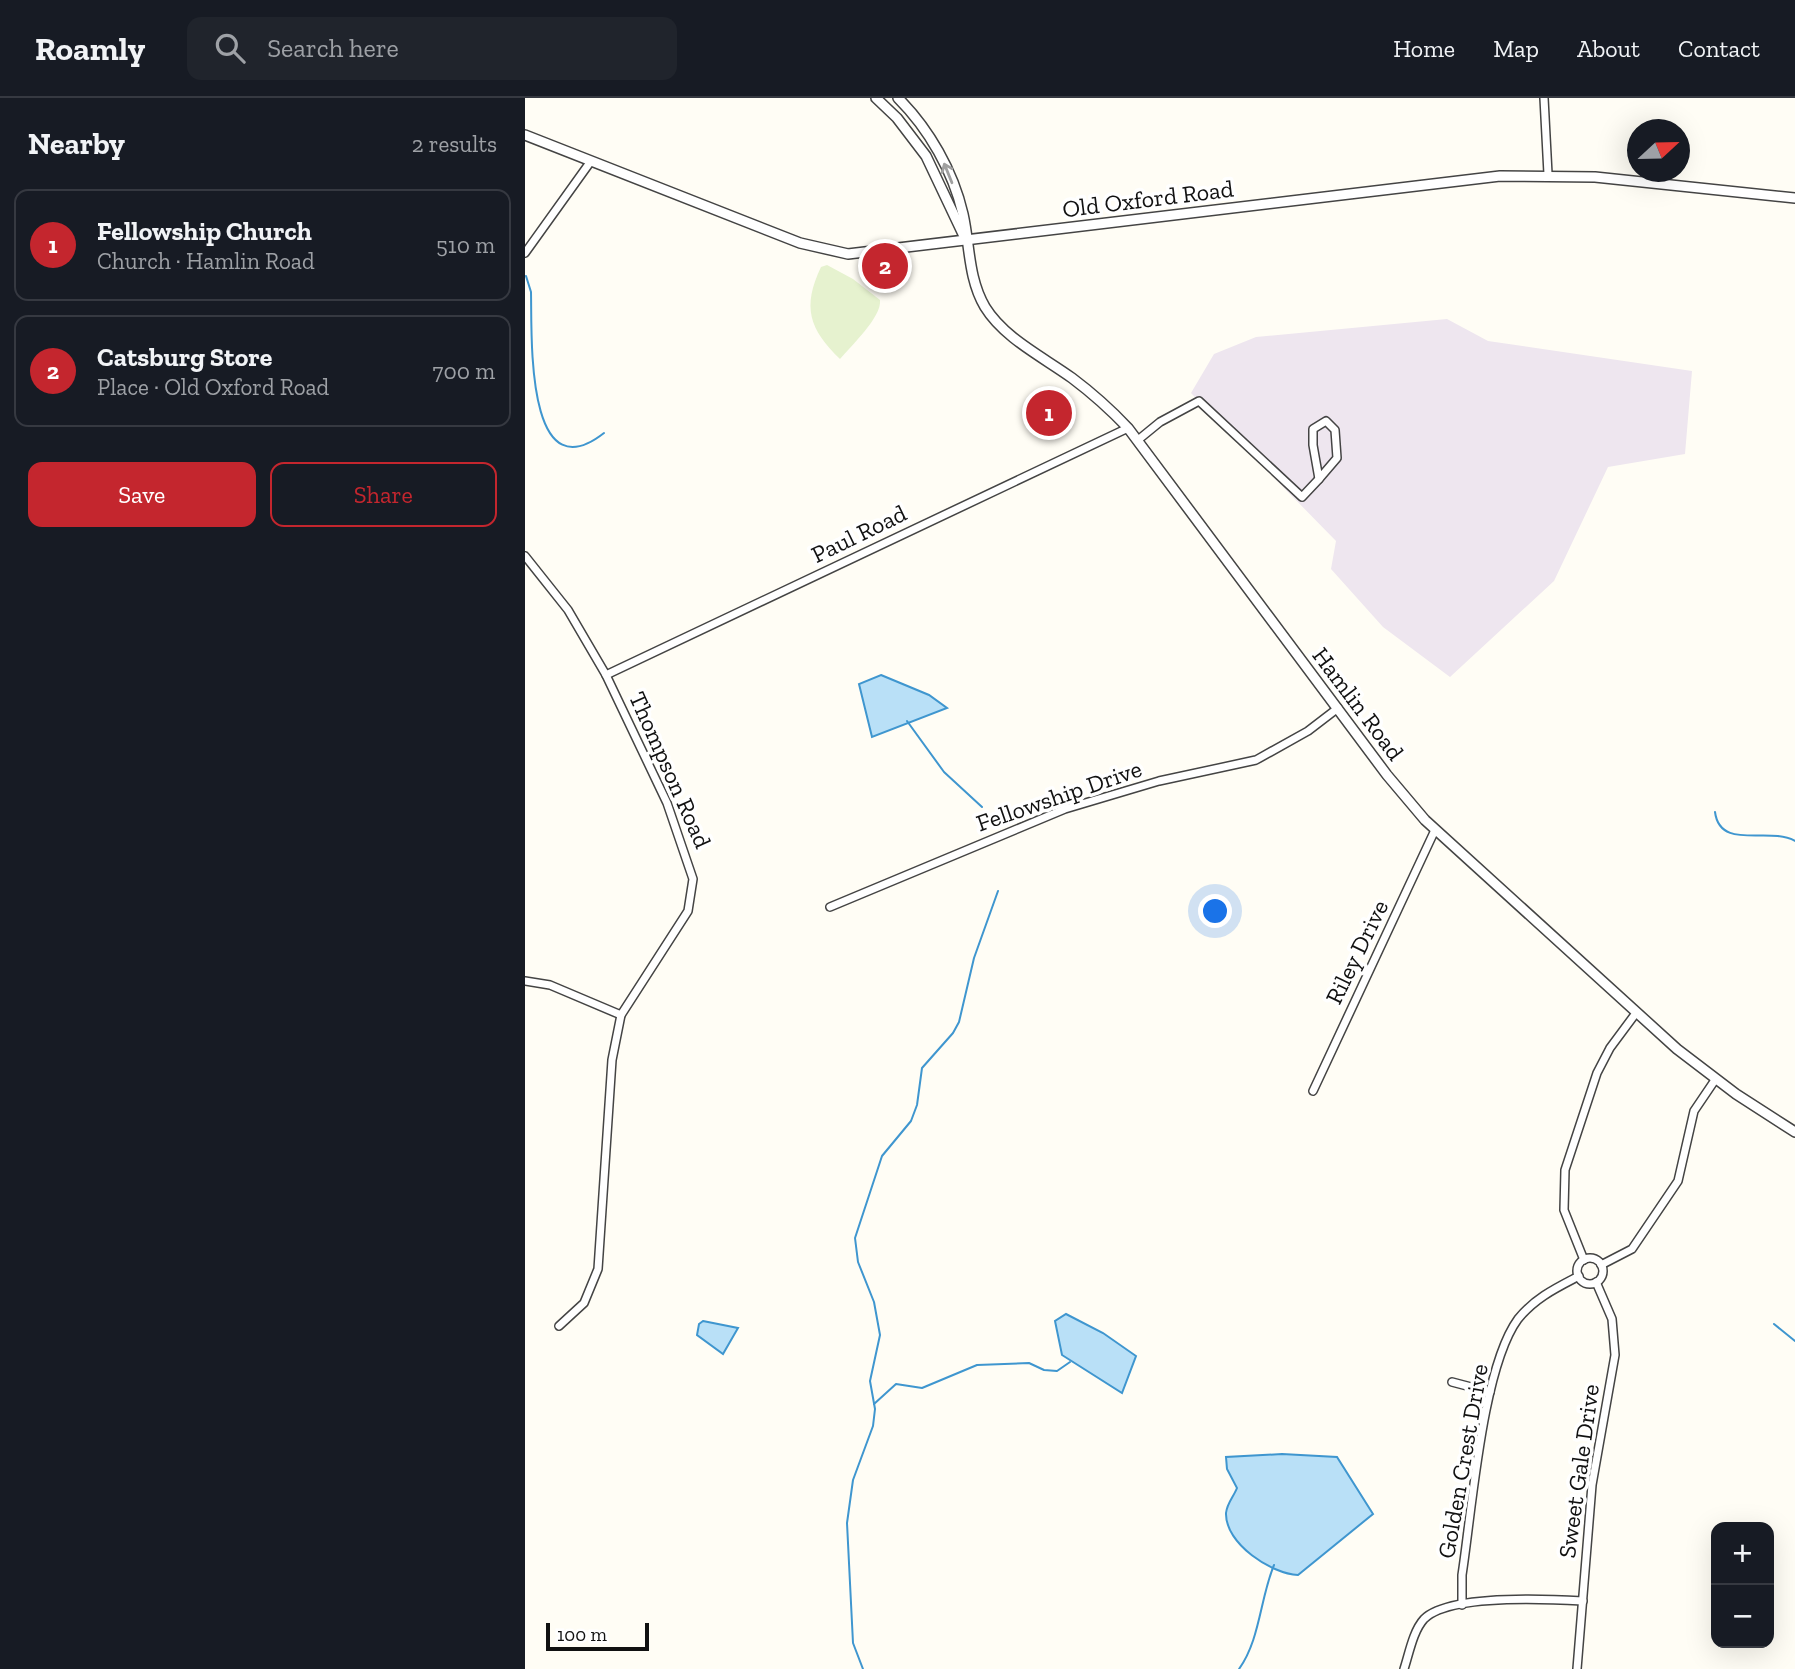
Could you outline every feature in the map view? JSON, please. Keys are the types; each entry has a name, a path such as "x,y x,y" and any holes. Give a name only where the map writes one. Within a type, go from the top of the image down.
{"street":[{"path":"876,98 897,118 926,156 966,239"},
{"path":"898,98 923,126 944,161 963,214 966,239"},
{"path":"1544,98 1548,174"},
{"name":"Old Oxford Road","path":"525,135 826,251 871,253 966,239 1122,223 1455,181 1548,174 1795,198"},
{"path":"525,253 591,161"},
{"name":"Hamlin Road","path":"966,239 977,290 996,321 1085,388 1128,428 1400,792 1434,830 1636,1013 1715,1080 1795,1132"},
{"path":"1138,440 1160,422 1199,401 1302,496 1319,479 1337,457 1335,430 1325,421 1313,429 1319,479"},
{"name":"Paul Road","path":"607,675 1128,428"},
{"name":"Thompson Road","path":"525,556 568,610 607,675 663,795 693,879 688,911 621,1015 612,1060 598,1269 584,1303 559,1326"},
{"name":"Fellowship Drive","path":"830,907 1065,809 1159,781 1257,760 1308,731 1338,708"},
{"name":"Riley Drive","path":"1313,1091 1350,1006 1385,942 1434,830"},
{"path":"525,981 550,985 621,1015"},
{"path":"1584,1260 1564,1210 1565,1170 1597,1073 1610,1048 1636,1013"},
{"path":"1601,1265 1632,1249 1678,1181 1694,1111 1715,1080"},
{"path":"1594,1259 1601,1265 1602,1275 1596,1282 1586,1283 1579,1276 1578,1267 1584,1260 1594,1259"},
{"name":"Golden Crest Drive","path":"1462,1605 1462,1575 1490,1392 1502,1352 1516,1322 1542,1296 1579,1276"},
{"name":"Sweet Gale Drive","path":"1577,1669 1592,1485 1615,1355 1612,1319 1596,1282"},
{"path":"1452,1382 1490,1392"},
{"path":"1404,1669 1419,1626 1425,1618 1441,1608 1523,1598 1583,1601"}],"shaded area":[{"path":"1447,319 1488,341 1692,371 1685,454 1608,467 1554,581 1450,677 1383,627 1331,569 1336,541 1191,393 1214,354 1256,337"}],"green space":[{"path":"827,265 853,279 880,300 871,323 840,359 821,338 810,306 815,281 821,267"}],"water":[{"path":"881,675 929,695 947,708 872,737 859,684"},
{"path":"1066,1314 1103,1333 1136,1356 1122,1393 1062,1355 1055,1321"},
{"path":"703,1321 738,1328 723,1354 697,1335 699,1324"},
{"path":"1282,1454 1337,1457 1373,1514 1298,1575 1264,1563 1241,1546 1228,1525 1226,1513 1237,1488 1227,1469 1226,1457"}],"waterway":[{"path":"526,276 531,292 538,402 546,427 559,443 578,446 604,433"},
{"path":"907,721 944,772 982,807"},
{"path":"1715,812 1719,824 1726,831 1747,836 1784,837 1795,841"},
{"path":"863,1669 853,1643 847,1523 853,1480 873,1426 875,1409 870,1381 880,1335 874,1302 858,1262 855,1238 882,1156 911,1121 917,1105 922,1068 953,1033 959,1022 974,958 998,891"},
{"path":"1774,1324 1795,1341"},
{"path":"874,1404 896,1384 922,1388 977,1365 1029,1363 1044,1370 1057,1371 1070,1362"},
{"path":"1239,1669 1256,1632 1274,1565"}],"place":[{"name":"Catsburg Store","path":"885,266"},
{"name":"Fellowship Church","path":"1049,413"}]}
